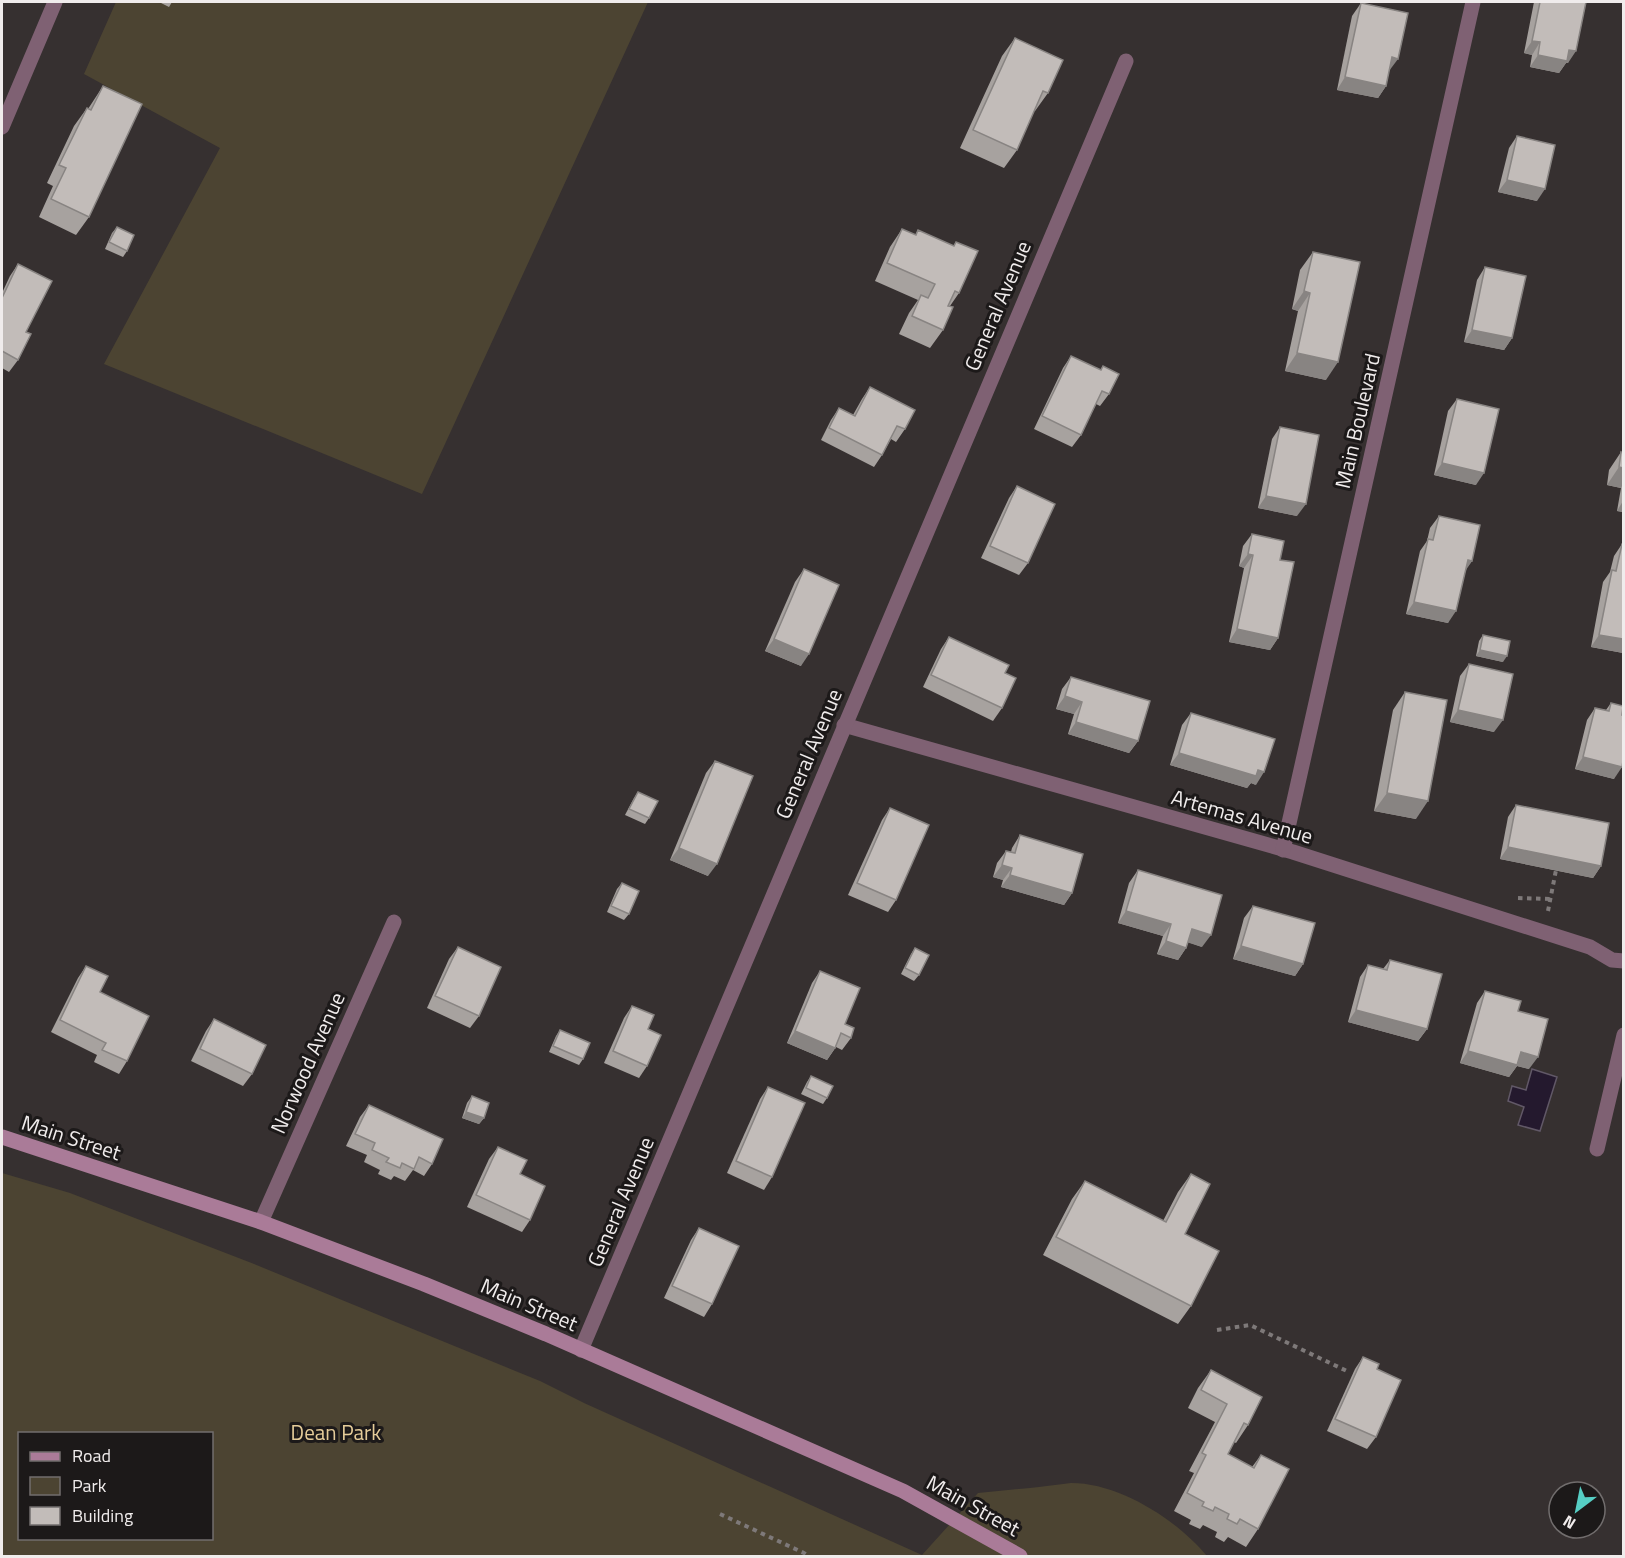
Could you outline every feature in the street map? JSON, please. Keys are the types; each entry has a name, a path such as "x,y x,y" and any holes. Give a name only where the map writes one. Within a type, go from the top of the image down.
{"main road":[{"name":"Main Street","path":"2,1137 261,1222 424,1284 546,1334 903,1491 1020,1557"}],"street":[{"path":"2,127 55,2"},
{"name":"Main Boulevard","path":"1283,850 1473,2"},
{"name":"General Avenue","path":"581,1350 1126,61"},
{"name":"Artemas Avenue","path":"844,725 1283,850 1590,947 1612,960 1623,960"},
{"name":"Norwood Avenue","path":"261,1222 394,922"},
{"path":"1597,1149 1623,1035"}],"path":[{"path":"1544,933 1556,870"},
{"path":"1507,898 1550,899"},
{"path":"1217,1330 1250,1325 1349,1372"},
{"path":"720,1514 804,1553 808,1557"}],"green space":[{"path":"116,2 648,2 422,494 104,364 220,148 84,74"},
{"name":"Dean Park","path":"2,1173 70,1193 249,1262 540,1381 922,1555 978,1493 1071,1483 1109,1489 1146,1506 1180,1529 1207,1556 2,1556"}],"shaded area":[{"path":"1532,1069 1557,1077 1540,1131 1518,1125 1524,1107 1508,1101 1512,1086 1526,1090"}],"building":[{"path":"1540,2 1586,2 1576,51 1569,50 1567,61 1538,55 1540,42 1532,41"},
{"path":"1361,3 1408,13 1398,59 1392,57 1386,86 1345,77"},
{"path":"1015,38 1063,60 1048,93 1043,91 1017,150 973,130"},
{"path":"103,86 142,104 89,217 51,199 66,168 59,165 87,108 91,110"},
{"path":"1517,136 1555,145 1545,189 1507,180"},
{"path":"117,227 134,235 127,251 109,242"},
{"path":"902,229 916,235 918,230 954,246 956,242 978,251 959,293 955,291 948,306 953,307 943,330 912,316 921,295 928,298 935,284 887,263"},
{"path":"1313,252 1360,262 1338,362 1297,353 1310,293 1304,291"},
{"path":"18,264 52,281 26,332 31,334 18,360 2,351 2,298"},
{"path":"1485,267 1526,276 1512,338 1472,330"},
{"path":"1071,356 1101,370 1103,366 1119,374 1109,394 1102,391 1081,435 1042,416"},
{"path":"870,387 915,410 905,429 897,426 882,455 829,428 839,408 855,416"},
{"path":"1457,399 1499,409 1484,473 1442,463"},
{"path":"1280,427 1319,435 1306,504 1266,496"},
{"path":"1621,452 1623,453 1623,468 1619,467"},
{"path":"1017,486 1055,504 1028,563 990,546"},
{"path":"1439,516 1480,525 1472,561 1468,560 1456,611 1414,602 1428,539 1433,540"},
{"path":"1252,534 1284,541 1280,560 1294,562 1278,638 1237,629 1253,555 1248,554"},
{"path":"1622,544 1623,639 1599,635 1612,570 1616,571"},
{"path":"804,569 839,585 809,654 774,639"},
{"path":"1483,635 1510,641 1507,656 1480,650"},
{"path":"949,637 1009,665 1005,673 1016,678 1002,708 931,675"},
{"path":"1469,664 1513,674 1503,720 1458,710"},
{"path":"1071,677 1150,701 1138,741 1076,722 1082,702 1065,696"},
{"path":"1405,692 1447,700 1428,801 1387,793"},
{"path":"1611,703 1623,706 1622,767 1583,757 1595,708 1609,711"},
{"path":"1191,713 1275,739 1264,772 1258,770 1256,776 1179,753"},
{"path":"715,761 753,776 717,864 679,848"},
{"path":"638,792 658,801 649,818 629,809"},
{"path":"1516,805 1609,823 1601,866 1508,847"},
{"path":"890,808 929,825 896,900 857,883"},
{"path":"1020,835 1083,854 1072,893 1010,875 1012,868 1002,865 1006,851 1015,853"},
{"path":"1138,870 1222,895 1211,935 1192,929 1186,948 1166,941 1171,924 1126,911"},
{"path":"622,883 639,891 629,914 611,906"},
{"path":"1253,906 1315,923 1303,964 1241,946"},
{"path":"458,947 501,967 479,1016 435,996"},
{"path":"915,948 929,955 919,975 905,968"},
{"path":"1390,960 1442,974 1427,1029 1356,1010 1368,965 1387,970"},
{"path":"86,966 108,976 100,992 149,1016 127,1061 102,1050 106,1043 60,1020"},
{"path":"820,971 860,988 845,1024 854,1028 851,1038 841,1033 835,1048 795,1031"},
{"path":"1485,991 1521,1001 1518,1011 1548,1019 1538,1057 1521,1052 1517,1065 1468,1051"},
{"path":"632,1006 654,1015 648,1029 661,1035 647,1066 613,1051"},
{"path":"214,1019 266,1045 252,1074 200,1049"},
{"path":"560,1030 590,1043 583,1059 553,1046"},
{"path":"811,1076 833,1086 827,1098 806,1088"},
{"path":"768,1087 805,1103 772,1177 736,1161"},
{"path":"472,1096 489,1103 484,1118 466,1112"},
{"path":"369,1105 443,1139 432,1164 419,1157 414,1169 402,1163 400,1168 386,1162 389,1158 372,1150 375,1143 355,1134"},
{"path":"498,1147 527,1160 520,1174 545,1186 530,1220 476,1195"},
{"path":"1191,1174 1210,1184 1185,1234 1219,1251 1191,1306 1056,1237 1085,1181 1166,1222"},
{"path":"699,1228 739,1246 712,1304 672,1286"},
{"path":"1363,1357 1379,1364 1377,1369 1401,1380 1376,1437 1335,1419"},
{"path":"1211,1370 1262,1397 1248,1425 1244,1423 1228,1454 1254,1468 1261,1455 1289,1469 1258,1529 1240,1519 1237,1524 1227,1519 1229,1514 1215,1507 1213,1511 1202,1506 1204,1502 1187,1493 1206,1455 1202,1453 1227,1404 1201,1390"}]}
